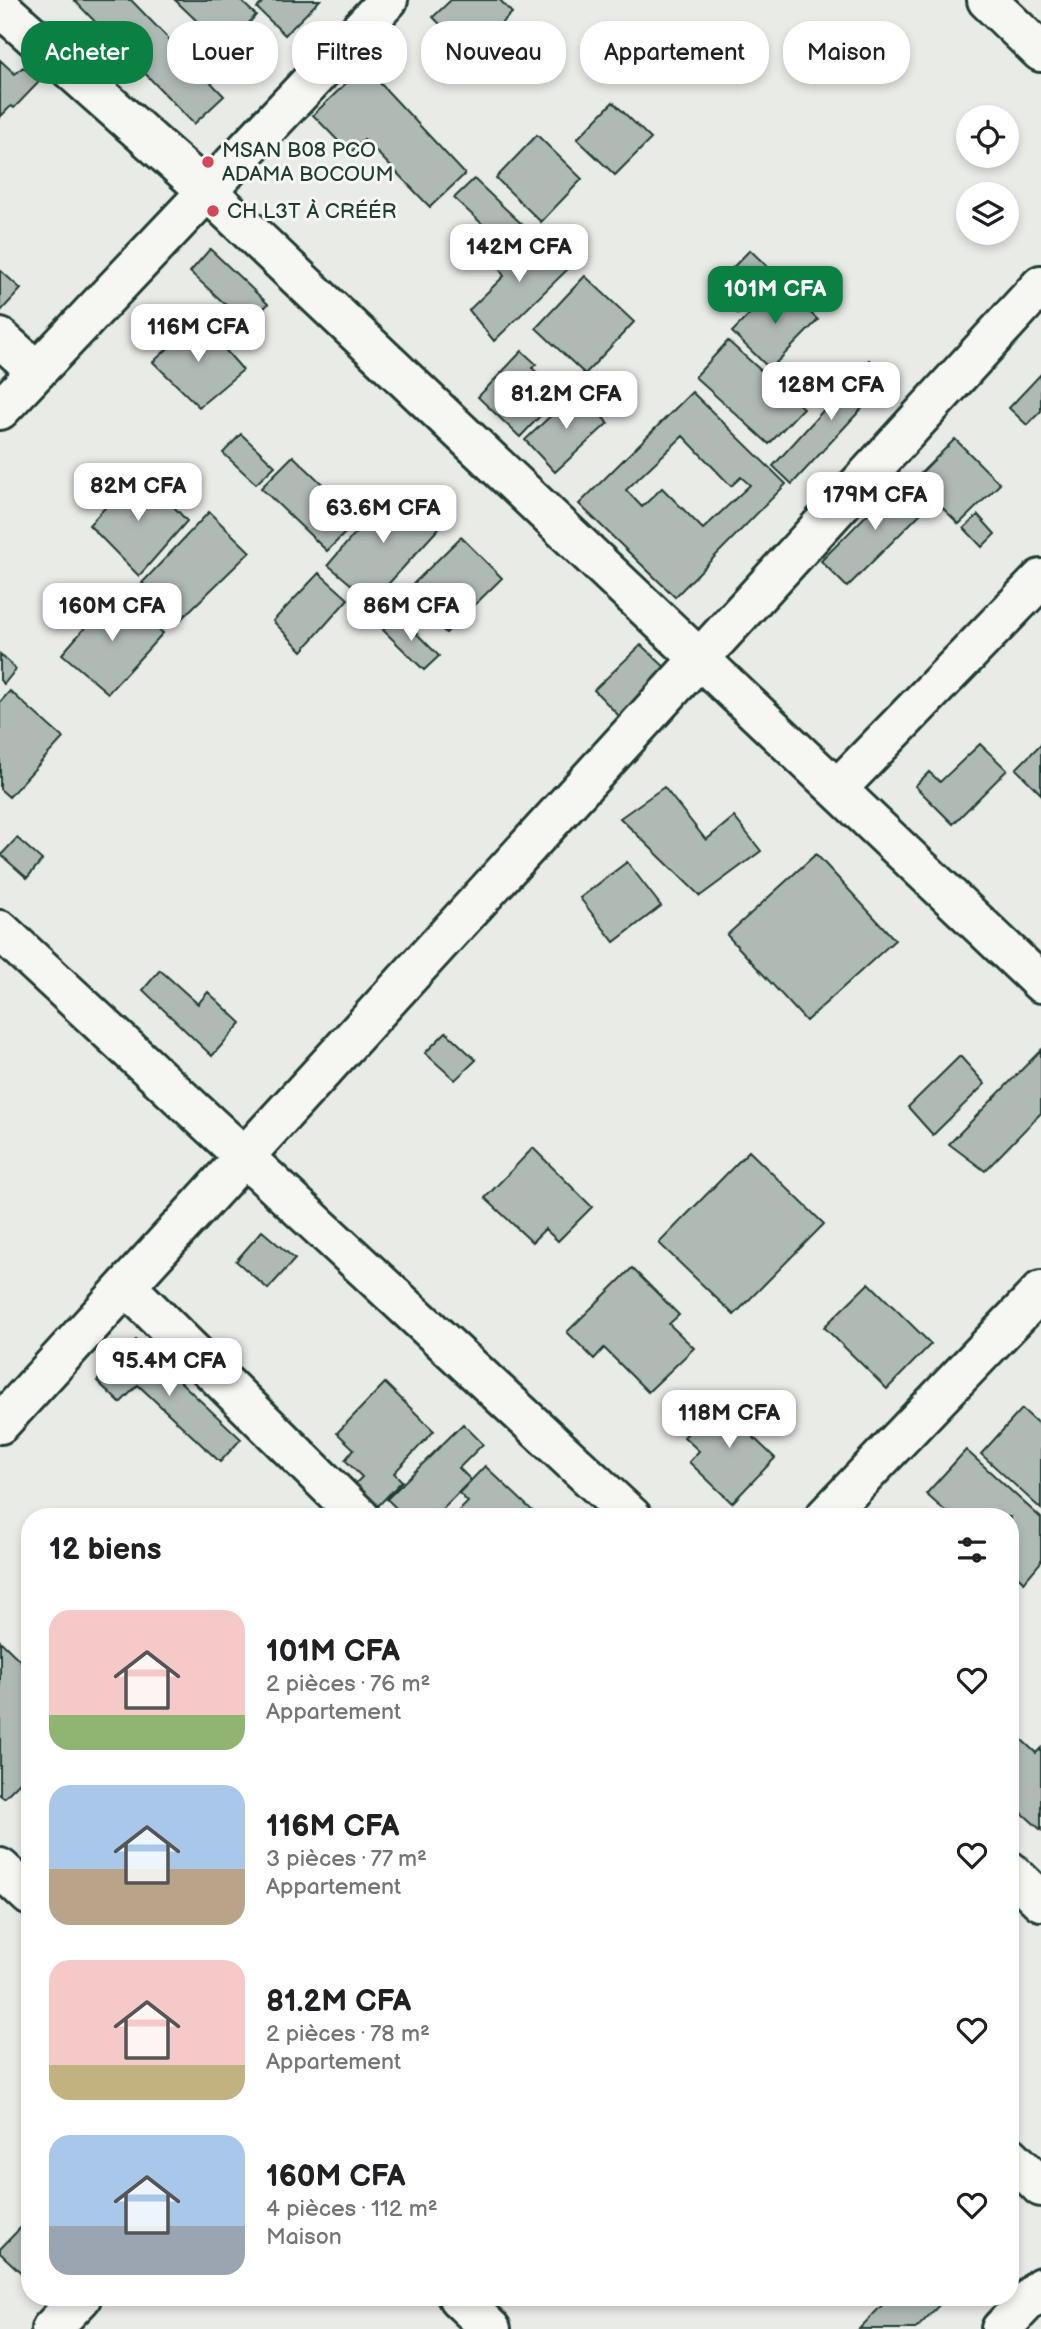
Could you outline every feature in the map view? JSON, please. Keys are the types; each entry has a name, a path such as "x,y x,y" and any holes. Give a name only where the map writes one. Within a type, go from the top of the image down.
{"street":[{"path":"0,410 388,0"},
{"path":"987,0 1041,52"},
{"path":"0,6 207,191 1041,983"},
{"path":"0,1424 1041,285"},
{"path":"0,338 37,371"},
{"path":"837,789 1041,579"},
{"path":"0,930 622,1508"},
{"path":"126,1286 351,1508"},
{"path":"834,1508 1041,1290"},
{"path":"0,1868 21,1888"},
{"path":"1019,1879 1041,1900"},
{"path":"1019,2165 1041,2187"},
{"path":"1001,2329 1041,2287"},
{"path":"51,2329 73,2306"},
{"path":"467,2306 491,2329"}],"building":[{"path":"74,0 131,0 151,21 94,21"},
{"path":"175,0 240,0 256,15 251,21 197,21"},
{"path":"265,0 320,0 299,21 292,21 292,28 285,35 278,28 278,21 270,21 257,8"},
{"path":"451,0 500,0 512,13 504,21 437,21 433,17"},
{"path":"153,23 167,37 167,84 212,84 224,96 194,124 153,82"},
{"path":"0,60 15,74 21,69 21,84 37,84 14,108 11,106 0,117"},
{"path":"345,84 381,84 465,174 430,207 364,139 350,153 313,115"},
{"path":"613,102 651,139 615,175 577,139"},
{"path":"537,135 582,179 541,222 496,178"},
{"path":"474,179 527,229 506,246 454,198"},
{"path":"541,232 569,268 494,341 469,310 504,276 494,261"},
{"path":"210,249 268,304 248,325 190,272"},
{"path":"750,250 776,275 738,314 712,289"},
{"path":"0,270 21,289 0,312"},
{"path":"585,276 634,322 585,374 536,328"},
{"path":"780,283 818,320 770,369 732,332"},
{"path":"199,320 243,370 199,407 153,362"},
{"path":"728,341 803,408 769,444 695,377"},
{"path":"522,351 536,364 532,368 561,394 520,437 478,397"},
{"path":"869,360 890,378 792,484 773,466"},
{"path":"1041,374 1041,411 1027,425 1009,408"},
{"path":"577,391 608,423 555,472 525,440"},
{"path":"692,392 786,484 675,597 579,504","holes":["683,436 731,486 741,477 750,485 703,529 662,488 642,507 626,490"]},
{"path":"241,434 275,466 256,484 223,453"},
{"path":"955,439 1000,484 959,524 914,480"},
{"path":"293,456 359,519 327,551 261,488"},
{"path":"140,470 187,521 139,576 89,525"},
{"path":"903,478 930,504 847,587 821,561"},
{"path":"394,488 439,528 372,602 328,565"},
{"path":"209,512 250,552 180,620 142,583"},
{"path":"978,515 995,534 982,547 964,528"},
{"path":"461,537 502,578 446,633 405,592"},
{"path":"319,573 348,599 302,651 273,621"},
{"path":"116,592 163,633 108,693 62,654"},
{"path":"398,615 439,656 424,670 383,630"},
{"path":"641,645 668,670 620,717 594,690"},
{"path":"0,654 16,669 4,684 0,680"},
{"path":"10,691 63,738 9,797 0,789 0,702"},
{"path":"980,744 1007,770 953,824 915,786 929,772 940,782"},
{"path":"1041,744 1041,794 1016,769"},
{"path":"664,787 706,840 734,817 761,851 700,896 620,818"},
{"path":"17,838 42,860 27,878 1,855"},
{"path":"816,854 895,940 806,1021 727,935"},
{"path":"627,862 661,906 614,942 580,898"},
{"path":"160,970 198,1004 208,992 241,1023 212,1056 143,990"},
{"path":"446,1032 476,1060 455,1080 425,1053"},
{"path":"1041,1050 1041,1113 985,1171 949,1144"},
{"path":"960,1056 985,1084 933,1135 908,1107"},
{"path":"533,1148 592,1207 558,1241 545,1229 532,1242 485,1198"},
{"path":"749,1151 824,1224 734,1315 659,1243"},
{"path":"262,1231 295,1259 268,1289 236,1261"},
{"path":"632,1268 679,1315 669,1324 694,1348 648,1392 604,1348 594,1359 567,1332"},
{"path":"869,1283 931,1344 887,1389 824,1327"},
{"path":"136,1340 241,1439 220,1462 138,1385 120,1403 97,1381"},
{"path":"385,1383 434,1431 394,1473 402,1481 376,1508 353,1486 362,1477 345,1460 354,1449 337,1433"},
{"path":"733,1398 763,1427 753,1437 775,1458 732,1503 689,1462 699,1451 684,1437 711,1410 717,1416"},
{"path":"1022,1409 1041,1426 1041,1509 981,1454"},
{"path":"463,1424 483,1444 459,1468 471,1480 443,1508 396,1508 387,1499"},
{"path":"966,1450 1041,1518 1041,1562 1024,1582 1019,1577 1019,1508 942,1508 926,1494"},
{"path":"485,1466 529,1508 462,1508 468,1502 459,1493"},
{"path":"0,1641 21,1661 21,1781 4,1798 0,1795"},
{"path":"1019,1737 1036,1753 1041,1748 1041,1830 1019,1810"},
{"path":"21,2227 21,2273 0,2253 0,2249"},
{"path":"881,2306 938,2306 916,2329 859,2329"}],"place":[{"name":"MSAN B08 PCO ADAMA BOCOUM","path":"208,162"},
{"name":"CH L3T À CRÉÉR","path":"213,211"}]}
